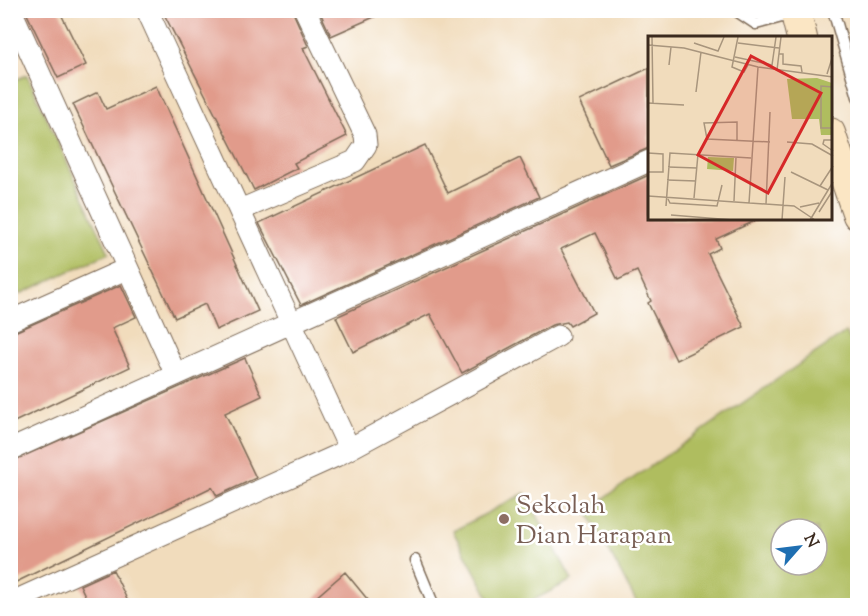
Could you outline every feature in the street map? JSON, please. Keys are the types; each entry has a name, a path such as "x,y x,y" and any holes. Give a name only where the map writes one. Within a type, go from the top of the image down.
{"main road":[{"path":"832,136 858,215"}],"street":[{"path":"11,10 126,269 176,375"},
{"path":"147,10 349,448"},
{"path":"240,210 355,161 366,145 365,135 305,10"},
{"path":"10,450 648,161"},
{"path":"10,321 126,269"},
{"path":"10,603 336,456 558,336"}],"lane":[{"path":"735,10 756,24 798,20"},
{"path":"833,10 858,97"},
{"path":"415,560 435,606"}],"green space":[{"path":"27,75 109,253 20,294 10,274 10,82"},
{"path":"846,332 858,354 857,605 638,605 587,510"},
{"path":"525,493 572,580 524,605 493,605 453,531"}],"building":[{"path":"25,10 59,10 86,65 58,78"},
{"path":"162,10 292,10 308,46 303,48 347,136 294,163 297,168 254,190"},
{"path":"319,10 390,10 331,36"},
{"path":"648,68 648,148 609,165 579,101"},
{"path":"156,86 258,311 216,330 205,304 175,318 73,104 98,92 106,109"},
{"path":"425,145 448,193 520,158 539,197 301,305 259,223"},
{"path":"648,175 648,220 757,220 716,239 720,248 708,254 744,327 676,360 648,303 651,301 637,271 618,280 595,233 561,249 594,313 570,326 567,322 552,325 462,373 430,314 353,352 336,317"},
{"path":"121,285 136,317 112,328 130,367 10,424 10,334"},
{"path":"245,358 262,396 225,413 256,478 217,496 212,487 10,585 10,462"},
{"path":"113,570 130,606 90,606 80,585"},
{"path":"345,572 373,606 306,606"}],"place":[{"name":"Sekolah Dian Harapan","path":"504,519"}]}
